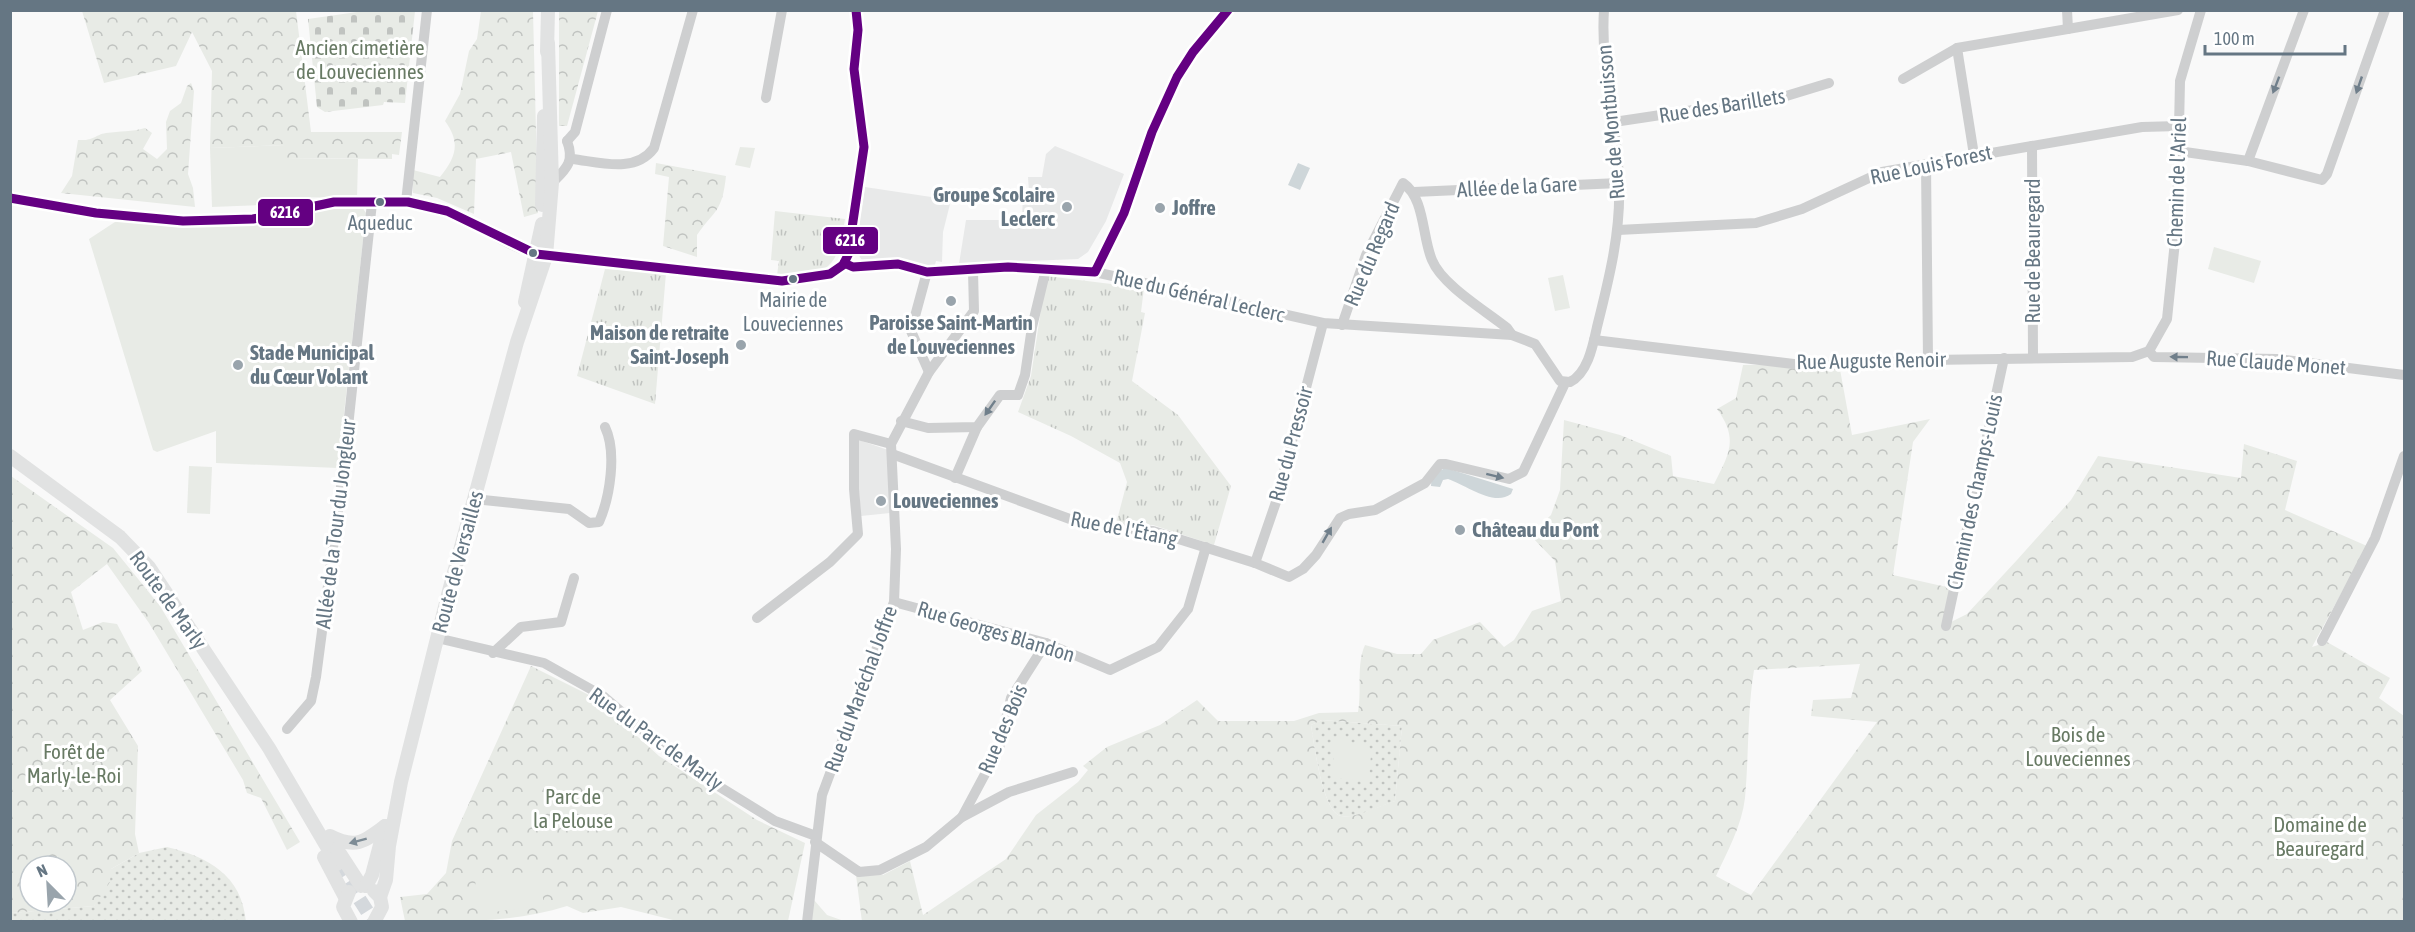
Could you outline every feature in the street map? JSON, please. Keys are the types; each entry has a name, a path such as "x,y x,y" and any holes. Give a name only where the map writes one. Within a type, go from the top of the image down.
{"main road":[{"name":"Route de Versailles","path":"541,255 547,143 548,10"},
{"name":"Route de Versailles","path":"380,918 380,897 386,880 388,846 401,782 437,638 541,255 552,183 547,143"},
{"name":"Route de Marly","path":"10,456 120,537 149,567 269,748 337,864"},
{"name":"Route de Marly","path":"269,748 363,886"},
{"name":"Route de Marly","path":"269,748 345,897"},
{"name":"Route de Versailles","path":"363,886 372,875 385,826 401,782"},
{"path":"330,836 345,844 357,843 385,826"},
{"path":"351,921 344,912 345,897 352,889 363,886 380,897"}],"street":[{"path":"406,202 427,10"},
{"path":"547,143 567,141 575,132 607,10"},
{"path":"572,159 626,165 639,163 647,158 654,148 693,10"},
{"path":"766,98 782,10"},
{"path":"10,198 87,212 187,220 240,221 334,202 406,202 444,210 514,247 541,255 782,281 827,275 844,263 849,252 864,147 854,69 858,30 856,10"},
{"path":"1095,272 1124,213 1152,132 1177,77 1193,52 1228,10"},
{"name":"Rue de Montbuisson","path":"1594,340 1612,268 1618,230 1619,183 1614,122 1603,51 1604,10"},
{"path":"2067,10 2068,29"},
{"path":"1903,79 1957,48 2178,10"},
{"name":"Chemin de l'Ariel","path":"2149,351 2167,319 2175,256 2180,81 2201,10"},
{"path":"2247,161 2304,10"},
{"path":"2178,151 2247,161 2322,180 2327,174 2385,10"},
{"path":"1957,48 1974,155"},
{"name":"Rue des Barillets","path":"1614,122 1694,110 1760,104 1829,83"},
{"name":"Rue Louis Forest","path":"1618,230 1756,223 1802,209 1856,182 1882,172 2142,127 2179,126"},
{"path":"552,183 568,167 572,159 567,141"},
{"name":"Rue de Beauregard","path":"2032,146 2033,357"},
{"path":"1926,164 1928,360"},
{"name":"Rue du Regard","path":"1342,325 1366,255 1403,183 1414,192"},
{"name":"Allée de la Gare","path":"1414,192 1619,183"},
{"path":"1414,192 1432,262 1447,281 1507,328 1512,335"},
{"name":"Allée de la Tour du Jongleur","path":"287,729 311,701 316,677 344,464 372,202"},
{"name":"Rue du Général Leclerc","path":"844,263 853,267 897,264 927,272 973,271 1008,267 1095,272 1323,323 1512,335 1535,344 1557,377 1565,382"},
{"path":"956,478 977,427 1000,395 1018,395 1025,375 1032,327 1046,269"},
{"path":"892,449 901,421 929,372 974,311 973,271"},
{"path":"927,272 911,330 929,372"},
{"name":"Rue du Pressoir","path":"1255,563 1276,502 1323,323"},
{"path":"1565,382 1575,380 1585,367 1594,340"},
{"name":"Rue Auguste Renoir","path":"1594,340 1810,366 2033,357 2132,357 2149,351"},
{"name":"Rue Claude Monet","path":"2149,351 2154,357 2277,359 2404,375"},
{"name":"Chemin des Champs-Louis","path":"1946,626 2004,358"},
{"name":"Rue de l'Étang","path":"757,618 830,562 858,534 854,489 854,434 956,478 1089,526 1149,530 1255,563 1289,577 1304,569 1340,518 1349,513 1375,510 1425,483 1440,464 1509,479 1522,472 1560,388 1565,382"},
{"path":"901,421 928,428 977,427"},
{"path":"474,499 568,509 589,524 599,522 613,460 605,427"},
{"name":"Rue du Maréchal Joffre","path":"807,921 822,795 894,602 896,549 892,449"},
{"path":"2322,641 2375,538 2404,456"},
{"name":"Rue Georges Blandon","path":"894,602 1046,643 1110,670 1158,646 1188,609 1206,547"},
{"path":"493,653 520,627 561,622 574,578"},
{"name":"Rue du Parc de Marly","path":"437,638 493,653 538,661 603,696 681,763 775,821 815,839 859,872 880,870 926,847 962,817"},
{"name":"Rue des Bois","path":"962,817 999,748 1011,698 1046,643"},
{"path":"962,817 1009,792 1073,772"}],"shaded area":[{"name":"Groupe Scolaire Leclerc","path":"1055,146 1124,174 1106,221 1088,252 1078,259 959,264 966,220 1022,220 1023,193 1029,192 1028,177 1042,177 1046,154"},
{"path":"1298,163 1310,168 1300,190 1288,185"},
{"path":"865,187 951,200 943,232 942,262 936,261 934,268 894,261 862,260 855,250"},
{"path":"859,440 888,450 890,513 861,516 855,442"},
{"path":"1446,468 1513,489 1511,494 1497,498 1480,494 1448,479 1443,480 1440,487 1431,486 1435,475"}],"green space":[{"path":"82,11 296,11 311,132 402,132 399,155 392,154 392,159 285,158 285,145 210,148 212,71 192,32 176,66 104,83"},
{"name":"Ancien cimetière de Louveciennes","path":"364,11 415,11 405,103 384,102 383,105 325,112 317,107 308,19"},
{"path":"481,11 533,11 538,213 524,217 511,152 476,159 474,214 437,198 413,193 413,170 440,177 453,156 455,143 445,121 460,94 469,51 477,39"},
{"path":"559,11 598,11 567,126 559,126"},
{"path":"191,83 194,91 188,174 193,188 195,207 61,193 72,176 78,140 88,140 106,133 145,128 152,133 143,149 157,159 167,149 166,122 170,111 181,103 187,86"},
{"path":"285,145 286,158 358,159 357,198 287,197 287,204 212,207 210,148"},
{"path":"740,147 755,148 750,168 735,165"},
{"path":"656,163 726,176 720,204 697,235 697,257 663,246 669,177 655,174"},
{"name":"Stade Municipal du Cœur Volant","path":"331,206 362,207 366,213 338,468 216,463 216,431 157,452 153,450 89,239 118,220 181,225"},
{"path":"775,211 845,219 834,260 824,269 777,275 779,261 771,260"},
{"path":"2214,247 2261,261 2254,283 2208,269"},
{"path":"605,269 666,273 655,404 577,376"},
{"path":"1563,275 1570,308 1555,311 1548,278"},
{"path":"1046,276 1144,288 1141,312 1145,313 1132,381 1178,415 1231,486 1214,545 1153,525 1116,524 1127,482 1120,463 1071,436 1018,412 1031,376"},
{"name":"Bois de Louveciennes","path":"1839,364 1852,435 1930,419 1913,442 1893,575 1951,588 1943,626 1967,614 2017,560 2071,500 2098,456 2241,478 2244,444 2297,461 2285,510 2367,546 2312,647 2327,642 2390,678 2379,698 2404,716 2404,921 862,922 856,875 883,875 910,861 923,915 1006,859 1036,815 1078,782 1088,770 1083,766 1107,747 1160,725 1197,700 1218,721 1294,721 1319,713 1358,712 1360,669 1365,645 1397,654 1421,654 1433,640 1480,622 1504,647 1514,640 1532,611 1561,601 1555,561 1530,535 1551,515 1560,490 1564,420 1620,435 1671,456 1673,476 1714,484 1724,464 1730,438 1724,420 1717,409 1736,398 1743,365","holes":["1860,664 1851,698 1813,700 1811,716 1877,722 1751,895 1716,876 1734,838 1745,798 1754,670","1322,720 1402,726 1395,801 1354,815 1341,816 1334,812 1320,775 1311,725"]},
{"path":"189,466 212,467 210,514 187,513"},
{"name":"Forêt de Marly-le-Roi","path":"11,476 113,548 160,606 300,842 287,850 261,798 247,793 243,780 149,623 107,564 71,592 83,630 103,622 117,624 142,671 110,700 138,746 135,834 139,853 111,869 110,882 94,906 78,907 78,854 18,854 18,912 11,913"},
{"name":"Parc de la Pelouse","path":"531,666 595,698 659,756 757,820 805,843 788,921 677,921 621,907 583,913 567,906 527,916 507,918 467,921 405,921 400,897 427,894 446,873 452,841"},
{"path":"1322,720 1402,726 1395,801 1354,816 1341,816 1334,812 1320,775 1311,725"},
{"path":"1342,737 1353,744 1367,744 1369,747 1370,775 1364,781 1335,778 1331,770 1334,758 1329,746 1334,738"},
{"path":"167,847 196,856 209,863 230,880 238,892 246,922 11,922 11,913 78,914 78,907 94,906 111,869 139,853"},
{"path":"539,870 544,905 480,914 475,880"},
{"path":"814,900 827,915 844,921 809,922"}],"tunnel":[{"path":"337,864 374,922"}],"transit line":[{"name":"6216","path":"10,198 96,213 183,221 253,219 334,202 408,202 447,211 536,254 782,281 830,274 843,265 848,255 864,147 854,69 858,30 856,10"},
{"name":"6216","path":"844,263 853,267 898,264 927,272 1008,267 1095,272 1124,213 1152,132 1177,77 1193,52 1228,10"}],"place":[{"name":"Aqueduc","path":"380,202"},
{"name":"Groupe Scolaire Leclerc","path":"1067,207"},
{"name":"Joffre","path":"1160,208"},
{"name":"Mairie de Louveciennes","path":"793,279"},
{"name":"Paroisse Saint-Martin de Louveciennes","path":"951,301"},
{"name":"Maison de retraite Saint-Joseph","path":"741,345"},
{"name":"Stade Municipal du Cœur Volant","path":"238,365"},
{"name":"Louveciennes","path":"881,501"},
{"name":"Château du Pont","path":"1460,530"}],"park label":[{"name":"Domaine de Beauregard","path":"2320,837"}]}
